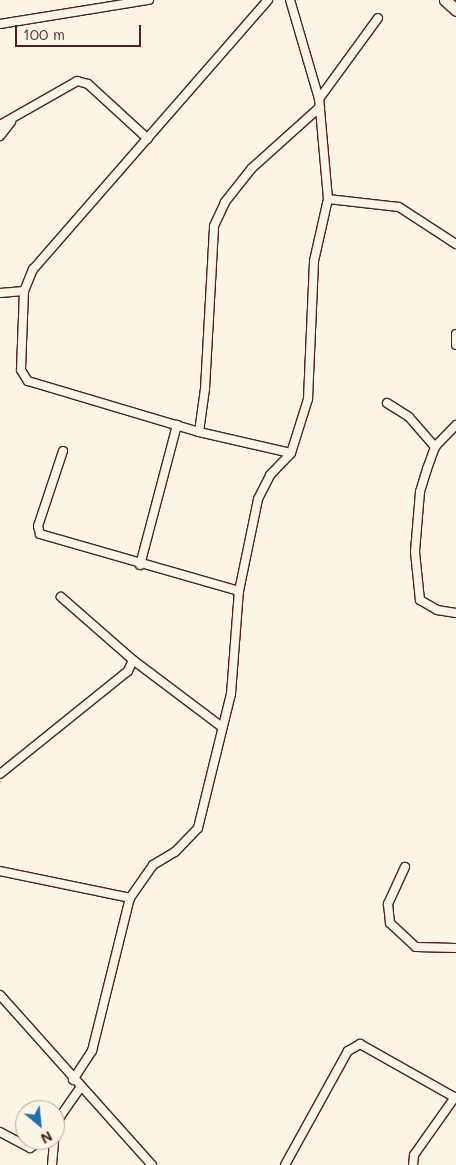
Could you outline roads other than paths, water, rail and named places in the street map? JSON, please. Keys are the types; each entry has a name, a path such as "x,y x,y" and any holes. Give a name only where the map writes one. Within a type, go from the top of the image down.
{"street":[{"path":"0,24 149,0"},
{"path":"268,0 33,269 24,291 22,370 28,381 199,432 291,453"},
{"path":"73,1080 95,1042 130,898 146,872 187,843 198,828 231,694 239,591 258,499 270,475 291,453 311,378 314,261 328,199 320,103 290,0"},
{"path":"445,0 456,10"},
{"path":"199,432 206,390 214,226 225,202 252,168 320,103 378,18"},
{"path":"0,136 11,122 43,98 77,81 88,84 148,139"},
{"path":"0,125 11,122"},
{"path":"328,199 399,207 456,244"},
{"path":"0,293 24,291"},
{"path":"456,334 456,345"},
{"path":"387,403 409,417 435,447"},
{"path":"140,565 177,425"},
{"path":"456,425 435,447 420,492 415,552 418,591 428,606 456,613"},
{"path":"63,451 38,526 40,534 140,565 239,591"},
{"path":"61,598 133,660 222,727"},
{"path":"0,774 128,671 133,660"},
{"path":"405,867 388,904 390,923 416,947 456,948"},
{"path":"0,871 130,898"},
{"path":"0,995 80,1088 152,1165"},
{"path":"285,1165 348,1051 360,1044 455,1098 414,1155 413,1165"},
{"path":"65,1110 80,1088"},
{"path":"0,1132 15,1140"},
{"path":"52,1165 53,1150"}]}
